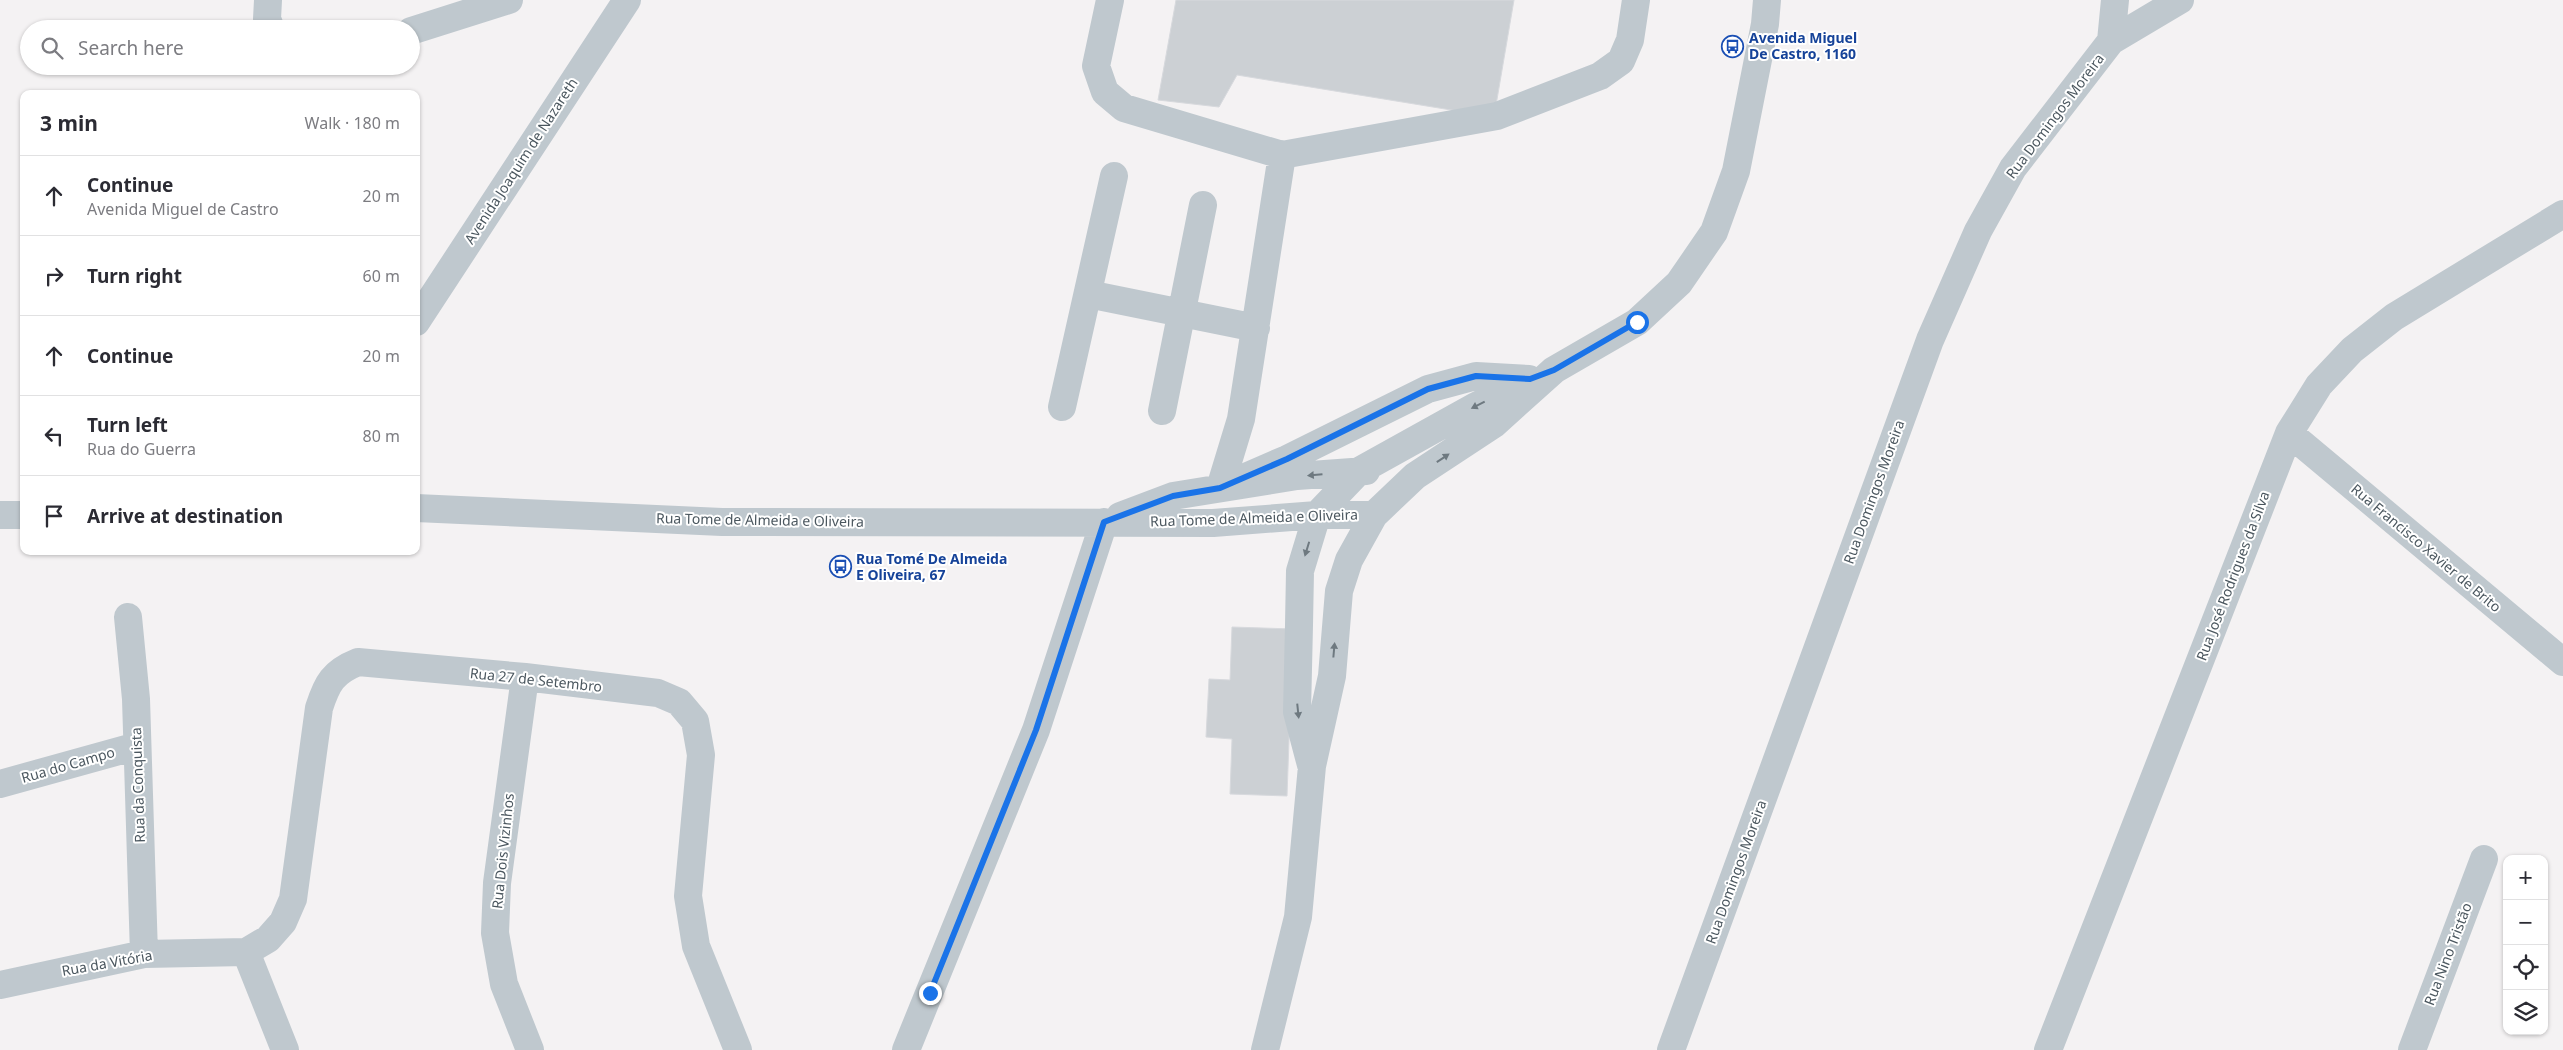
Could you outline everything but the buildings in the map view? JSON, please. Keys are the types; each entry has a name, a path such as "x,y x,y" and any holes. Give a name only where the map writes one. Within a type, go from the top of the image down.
{"street":[{"path":"267,20 268,0"},
{"path":"420,28 509,0"},
{"name":"Avenida Joaquim de Nazareth","path":"420,316 627,0"},
{"path":"1110,0 1096,66 1105,92 1124,108 1282,155 1497,116 1600,76 1621,62 1630,40 1636,0"},
{"path":"1312,766 1297,712 1300,571 1317,515 1359,471 1476,406 1542,374 1637,322 1679,283 1714,232 1736,171 1765,24 1767,0"},
{"path":"2111,42 2115,0"},
{"name":"Rua Domingos Moreira","path":"1671,1050 1938,322 1978,231 2013,168 2111,42 2180,0"},
{"path":"1220,488 1241,419 1282,155"},
{"path":"1062,407 1114,176"},
{"path":"1162,411 1203,205"},
{"name":"Rua José Rodrigues da Silva","path":"2048,1050 2289,433 2320,385 2352,350 2394,317 2563,214"},
{"path":"1088,294 1256,328"},
{"path":"1265,1050 1298,917 1312,766 1324,722 1332,676 1339,591 1349,560 1374,514 1415,476 1494,424 1542,374"},
{"path":"1220,488 1287,459 1428,389 1476,376 1542,374"},
{"name":"Rua Francisco Xavier de Brito","path":"2289,433 2563,662"},
{"name":"Rua Tome de Almeida e Oliveira","path":"1104,522 1173,496 1220,488 1260,484 1297,476 1359,471 1415,476"},
{"name":"Rua Tome de Almeida e Oliveira","path":"420,508 722,522 1213,523 1317,515 1374,514"},
{"path":"0,515 20,515"},
{"path":"906,1050 1036,730 1104,522"},
{"name":"Rua da Conquista","path":"128,617 136,699 144,954"},
{"name":"Rua 27 de Setembro","path":"246,952 268,939 283,922 293,899 319,708 326,686 341,669 358,662 525,677 658,694 678,702 695,721 701,755 688,896 696,946 738,1050"},
{"name":"Rua Dois Vizinhos","path":"525,677 497,883 496,933 504,984 530,1050"},
{"name":"Rua do Campo","path":"0,784 137,746"},
{"name":"Rua Nino Tristão","path":"2412,1050 2484,859"},
{"path":"246,952 285,1050"},
{"name":"Rua da Vitória","path":"0,985 144,954 246,952"}],"place":[{"name":"Avenida Miguel De Castro, 1160","path":"1733,46"},
{"name":"Rua Tomé De Almeida E Oliveira, 67","path":"840,567"}],"route":[{"path":"930,993 1036,730 1104,522 1173,496 1220,488 1287,459 1428,389 1476,376 1530,379 1554,370 1637,322"}]}
